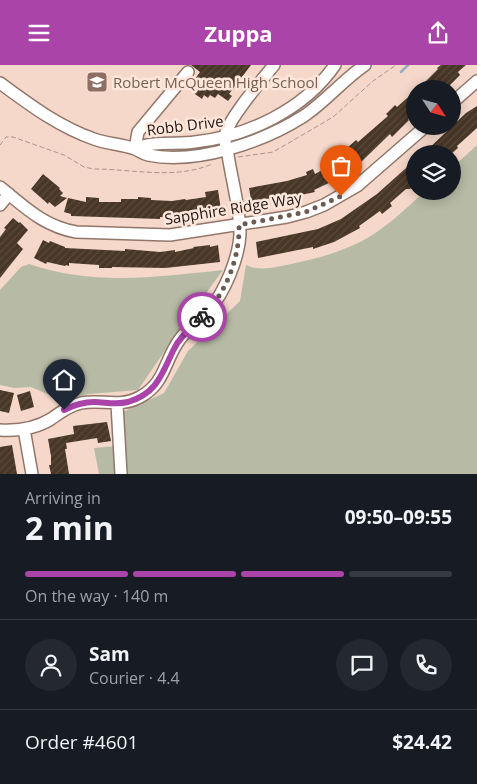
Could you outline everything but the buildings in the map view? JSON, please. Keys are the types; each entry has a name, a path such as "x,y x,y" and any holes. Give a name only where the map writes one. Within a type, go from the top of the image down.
{"street":[{"path":"0,429 24,429 38,426 73,405 95,402 117,404 139,397 155,385 180,339 209,311 217,300 236,259 239,225 225,137 235,115 274,65"},
{"name":"Robb Drive","path":"135,149 148,144 184,143 225,137 248,129 280,115 321,83 335,65"},
{"name":"Robb Drive","path":"0,83 42,114 95,139 135,149 146,155 162,157 188,156 243,146 274,133 304,116 365,65"},
{"path":"135,149 138,133 188,72"},
{"path":"461,95 477,81"},
{"name":"Sapphire Ridge Way","path":"4,191 38,218 50,225 76,233 170,235 239,225 306,212 341,196 371,175 416,135"},
{"path":"0,205 4,191"},
{"path":"117,404 122,474"},
{"path":"24,429 32,474"}],"green space":[{"path":"477,145 477,474 99,474 94,448 116,446 112,417 164,393 188,351 240,301 246,265 262,269 334,253 355,245 374,234 415,200 461,200 461,160"},
{"path":"29,264 77,275 125,278 223,270 138,390 89,394 61,400 31,387 14,388 0,385 0,290 21,267"}],"waterway":[{"path":"401,72 408,65"}],"way so far":[{"path":"202,317 217,300 236,259 240,235 239,225 306,212 341,196"}],"place":[{"name":"Robert McQueen High School","path":"97,82"}],"route":[{"path":"64,410 73,405 83,403 117,404 128,402 148,392 161,377 180,339 202,317"}]}
